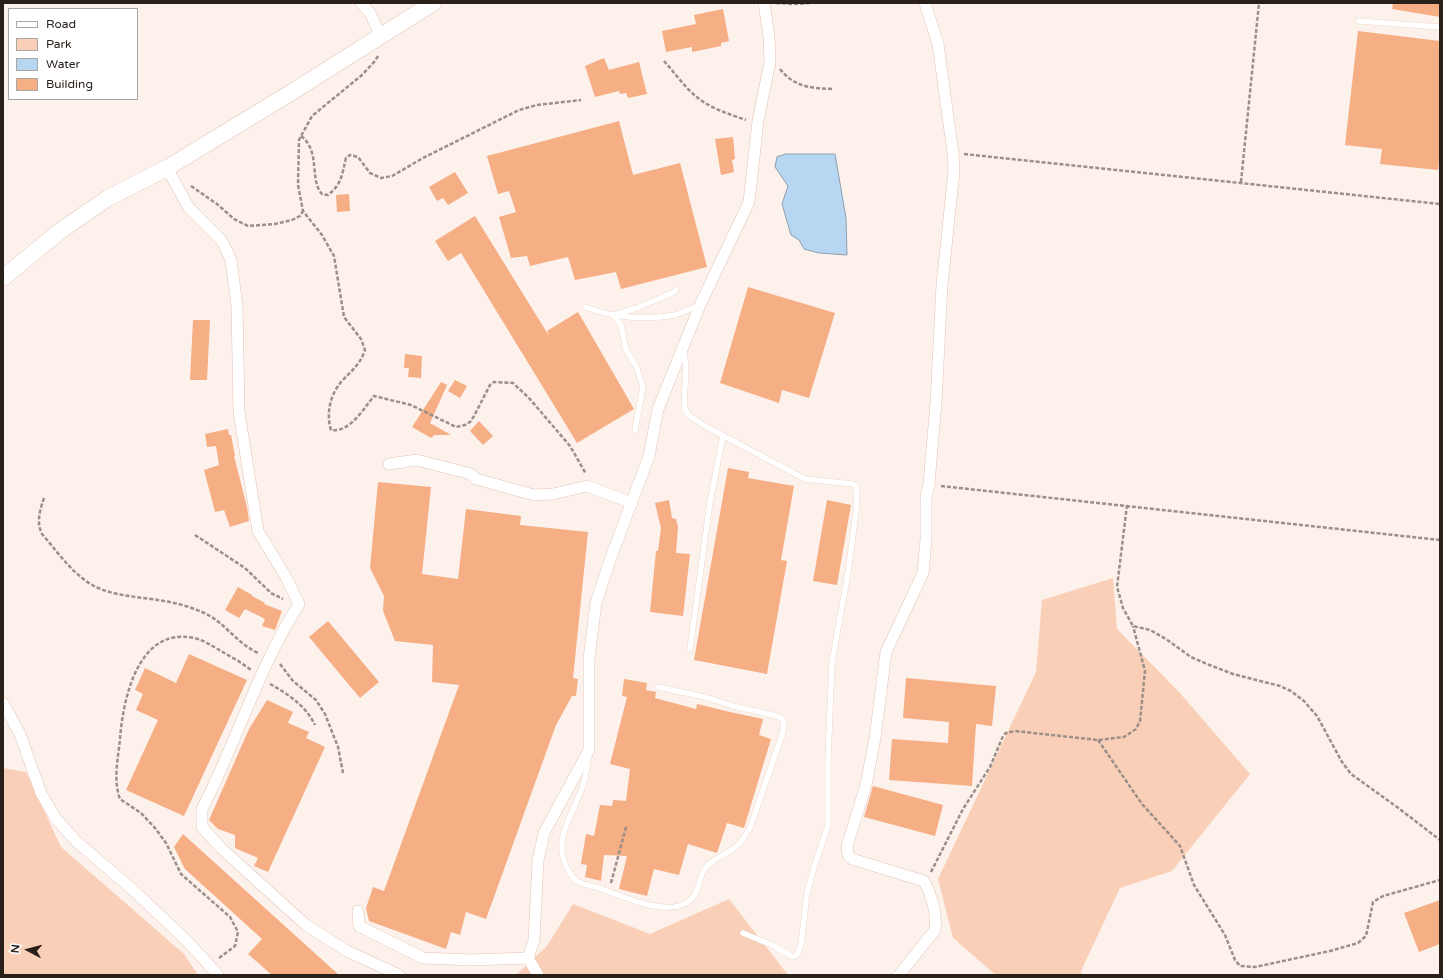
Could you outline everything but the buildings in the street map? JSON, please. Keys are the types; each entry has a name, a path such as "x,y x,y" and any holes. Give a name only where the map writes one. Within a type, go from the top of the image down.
{"street":[{"path":"361,3 370,13 380,37"},
{"path":"3,278 60,232 108,198 170,174 433,3"},
{"path":"538,975 528,958 534,940 538,861 544,833 589,750 589,658 596,603 610,560 650,456 658,409 700,305 749,202 758,121 770,60 770,36 764,3"},
{"path":"899,975 935,930 936,921 932,898 924,881 852,859 848,855 847,846 866,786 875,738 886,652 923,573 926,540 926,498 929,484 936,402 942,285 954,171 954,153 938,44 926,3"},
{"path":"170,174 189,208 222,241 231,260 237,306 239,412 258,531 286,577 299,604 271,655 202,809 202,827 222,849 306,925 347,951 399,975"},
{"path":"389,464 417,460 471,474 476,479 534,495 552,494 587,486 632,503"},
{"path":"3,703 20,734 41,793 56,819 77,842 132,889 187,941 217,973"},
{"path":"358,911 359,926 423,958 471,960 528,958"}],"lane":[{"path":"1358,21 1440,27"},
{"path":"613,315 636,308 676,290"},
{"path":"585,307 613,315 647,318 674,315 700,305"},
{"path":"613,315 621,325 626,350 637,368 643,387 635,430"},
{"path":"683,345 686,367 684,407 688,415 723,436 805,479 853,484 856,486 857,493 848,573 832,662 828,759 828,826 814,867 807,894 800,945 797,955 793,957 774,946 743,933"},
{"path":"690,649 710,502 723,436"},
{"path":"589,750 586,774 563,840 562,856 568,871 578,882 622,898 653,906 673,907 685,904 694,897 707,865 734,848 742,840 750,828 783,732 784,722 781,718 773,715 733,706 705,697 658,687"}],"path":[{"path":"774,3 812,3"},
{"path":"1241,182 1259,3"},
{"path":"380,37 381,51 376,61 362,75 312,116 299,140 298,185 303,211 322,235 334,256 344,317 361,339 365,350 362,361 340,384 330,404 328,420 331,430 337,430 349,424 374,396 411,405 456,427 464,425 470,422 474,416 490,385 494,382 514,383 529,398 570,446 586,472 587,486"},
{"path":"664,60 698,98 718,110 750,121 758,121"},
{"path":"770,60 774,62 783,73 795,83 819,88 834,89"},
{"path":"301,136 308,141 313,157 318,190 322,194 328,195 336,189 346,158 350,155 358,157 370,173 381,178 392,176 422,158 519,110 537,105 580,100"},
{"path":"954,153 1440,204"},
{"path":"170,174 196,189 234,219 248,226 275,224 292,220 300,216 303,211"},
{"path":"929,484 1440,540"},
{"path":"44,498 39,512 39,528 42,534 71,568 86,581 100,589 116,594 165,601 203,613 217,621 238,641 252,650 271,655 293,681 316,700 326,714 338,748 343,773"},
{"path":"924,881 933,870 963,809 990,766 1003,736 1006,733 1015,731 1098,740 1124,737 1136,729 1140,721 1145,671 1133,626 1123,608 1117,587 1128,505"},
{"path":"195,535 245,568 271,593 287,601 299,604"},
{"path":"1133,626 1150,630 1166,639 1191,657 1207,664 1233,674 1291,690 1304,701 1317,716 1342,762 1351,774 1440,840"},
{"path":"217,973 219,956 235,946 238,932 230,917 181,874 166,842 141,813 120,799 116,789 121,724 125,701 132,679 142,660 153,648 165,640 179,636 194,638 205,642 249,668 261,678 286,693 311,716 315,725"},
{"path":"1098,740 1142,804 1180,846 1194,885 1225,935 1234,960 1240,966 1255,967 1330,951 1358,943 1366,936 1373,902 1383,896 1440,880"},
{"path":"609,892 626,827"}],"green space":[{"path":"1113,578 1117,629 1179,692 1250,774 1172,871 1120,888 1081,971 1082,975 996,975 953,938 938,879 1036,672 1042,600"},
{"path":"3,768 26,772 61,847 184,954 198,975 3,975"},
{"path":"729,899 788,975 516,975 547,946 573,904 650,934"}],"water":[{"path":"786,154 835,154 846,218 847,255 819,253 804,249 799,240 791,235 782,204 788,186 775,167 777,157"}]}
